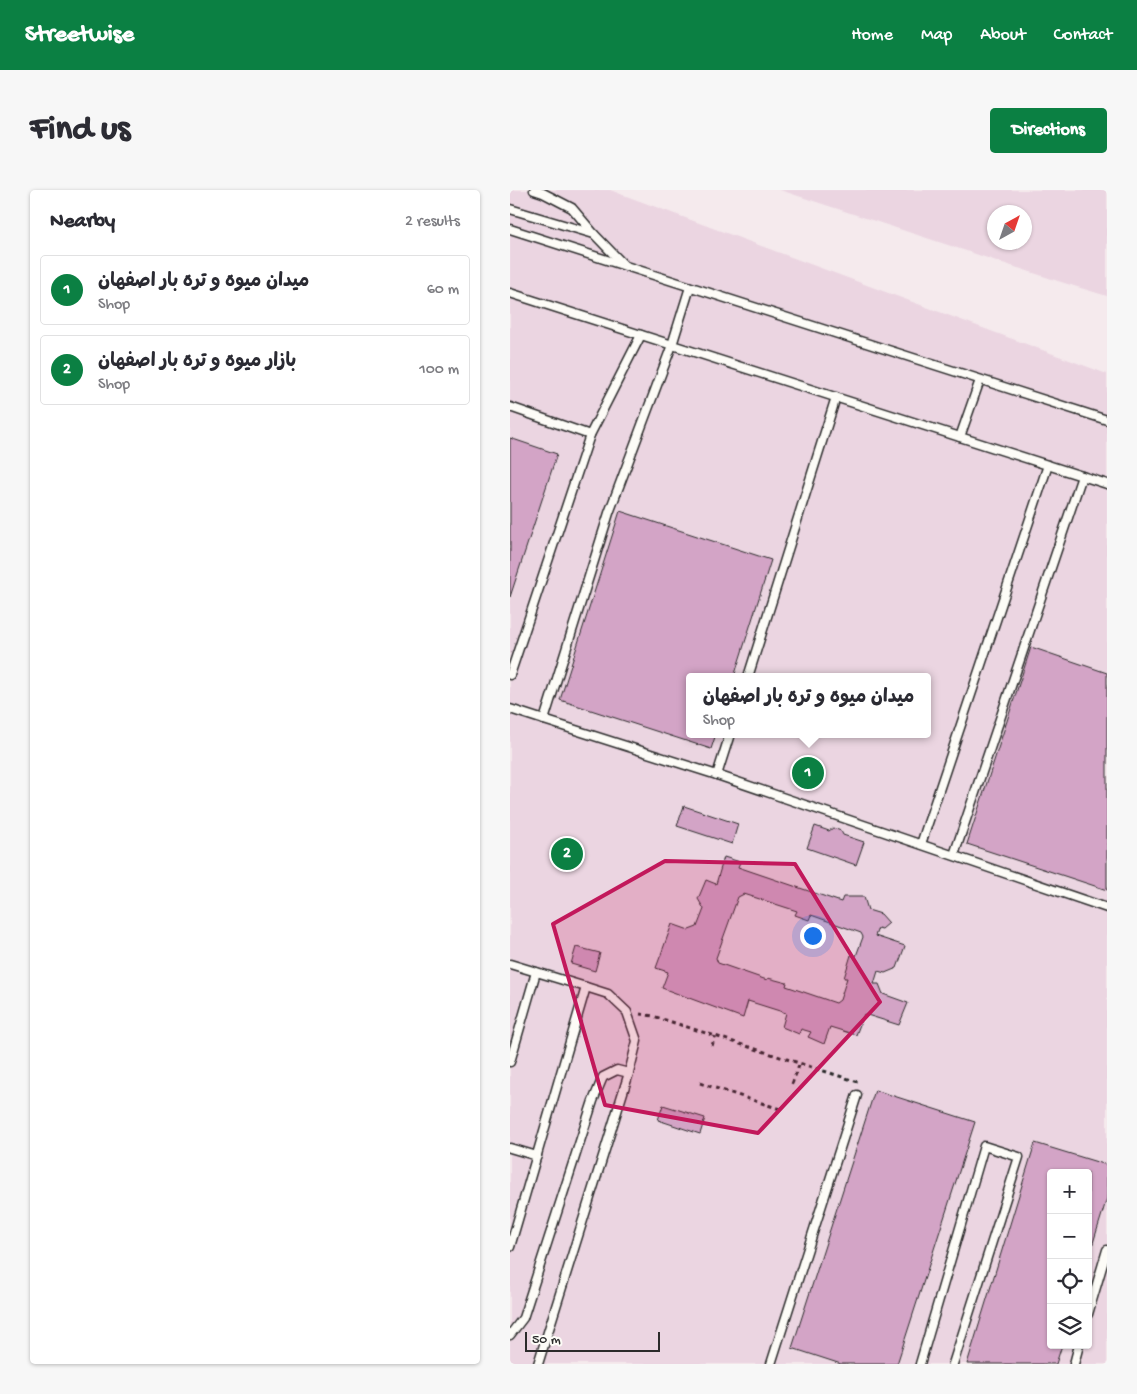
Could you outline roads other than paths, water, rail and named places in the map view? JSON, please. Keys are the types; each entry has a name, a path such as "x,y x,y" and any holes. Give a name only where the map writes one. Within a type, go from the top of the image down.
{"lane":[{"path":"534,190 572,208 625,266"},
{"path":"510,209 594,234"},
{"path":"510,229 1107,420"},
{"path":"544,720 609,513 672,345 690,287"},
{"path":"510,293 1107,484"},
{"path":"510,675 590,435 641,335"},
{"path":"960,437 980,380"},
{"path":"749,673 836,397"},
{"path":"510,407 590,435"},
{"path":"922,844 1048,465"},
{"path":"954,856 1082,476"},
{"path":"510,709 718,775 1107,908"},
{"path":"718,775 729,738"},
{"path":"510,964 608,994 627,1012 637,1041 629,1073 538,1364"},
{"path":"510,1062 536,972"},
{"path":"510,1247 586,987"},
{"path":"510,1335 522,1318 593,1101 603,1077 617,1070 629,1073"},
{"path":"771,1364 857,1095"},
{"path":"920,1364 984,1146 1019,1157 953,1364"},
{"path":"510,1148 537,1156"},
{"path":"1091,1304 1107,1250"},
{"path":"1074,1364 1078,1349"}],"place":[{"name":"میدان میوه و تره بار اصفهان","path":"808,773"},
{"name":"بازار میوه و تره بار اصفهان","path":"567,854"}]}
